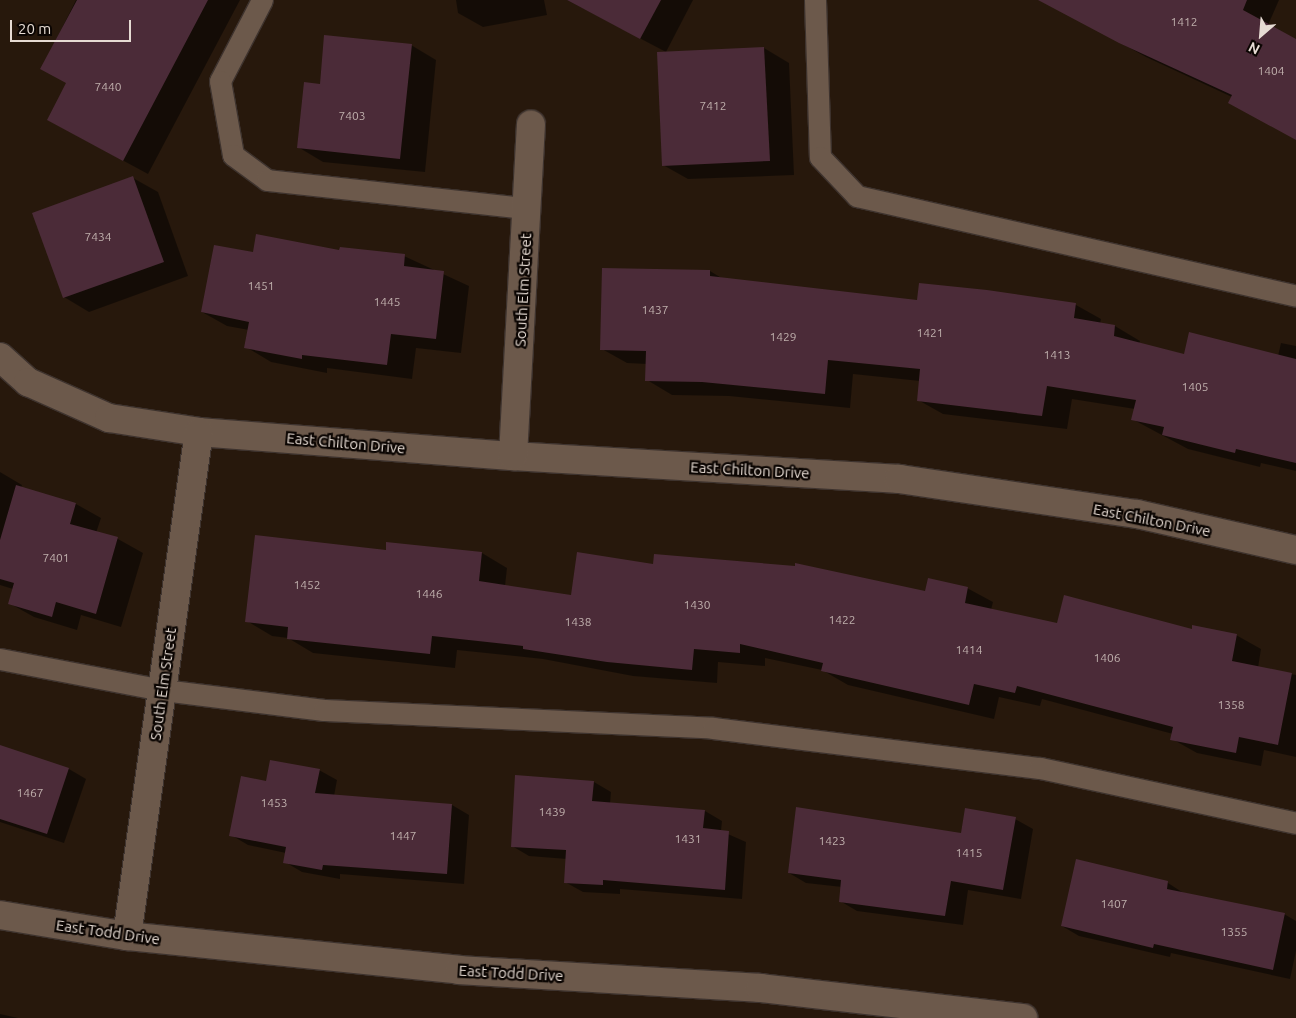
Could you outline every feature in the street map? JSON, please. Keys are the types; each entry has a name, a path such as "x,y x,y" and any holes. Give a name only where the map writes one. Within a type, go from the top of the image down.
{"street":[{"name":"South Elm Street","path":"513,456 530,124"},
{"name":"East Chilton Drive","path":"0,356 28,382 109,418 199,432 513,456 899,479 1137,514 1296,550"},
{"name":"South Elm Street","path":"127,936 199,432"},
{"name":"East Todd Drive","path":"0,916 127,936 459,970 760,988 1023,1018"}],"lane":[{"path":"262,0 220,81 233,156 267,180 526,208"},
{"path":"815,0 820,157 857,196 1296,296"},
{"path":"0,659 163,690 324,710 713,728 1040,768 1296,823"}],"building":[{"path":"77,0 208,0 123,161 47,120 66,83 40,69"},
{"path":"567,0 661,0 640,39"},
{"path":"1038,0 1247,0 1243,10 1296,39 1296,140 1228,103 1232,95 1119,43"},
{"path":"324,35 412,44 400,159 297,148 304,82 320,84"},
{"path":"764,47 770,161 662,166 657,52"},
{"path":"133,176 164,262 63,298 32,213"},
{"path":"256,234 339,250 340,247 405,254 404,266 444,271 436,339 391,334 387,365 302,355 302,359 244,348 249,322 201,312 214,245 253,252"},
{"path":"602,268 710,270 710,276 917,300 919,283 987,290 1076,303 1074,318 1115,325 1114,336 1184,354 1189,332 1296,359 1296,463 1236,449 1235,453 1162,435 1164,427 1131,420 1136,400 1047,386 1042,416 917,401 920,369 828,360 825,394 702,382 645,381 646,351 600,350"},
{"path":"16,485 76,503 70,524 118,537 96,614 56,602 52,617 8,604 14,583 0,579 0,540"},
{"path":"255,535 386,550 386,542 482,552 479,581 571,595 577,552 653,564 654,554 795,566 795,563 925,591 928,578 968,587 965,603 1057,623 1064,595 1192,629 1192,625 1237,634 1232,661 1292,673 1278,745 1239,737 1236,753 1170,740 1173,727 1017,686 1015,693 974,684 969,705 821,671 823,663 740,644 740,653 694,649 692,670 607,662 523,649 523,646 432,636 430,654 287,639 288,627 245,622"},
{"path":"0,745 69,768 47,834 0,819"},
{"path":"270,760 320,769 315,793 452,804 447,874 323,865 322,870 283,863 286,847 229,836 241,776 266,781"},
{"path":"515,775 594,781 592,801 705,810 703,828 729,831 725,890 603,880 603,885 564,883 566,850 511,847"},
{"path":"796,807 961,833 965,808 1016,817 1003,890 951,881 945,916 839,902 841,880 788,873"},
{"path":"1076,859 1168,881 1167,889 1285,913 1273,970 1154,944 1153,948 1061,926"}]}
